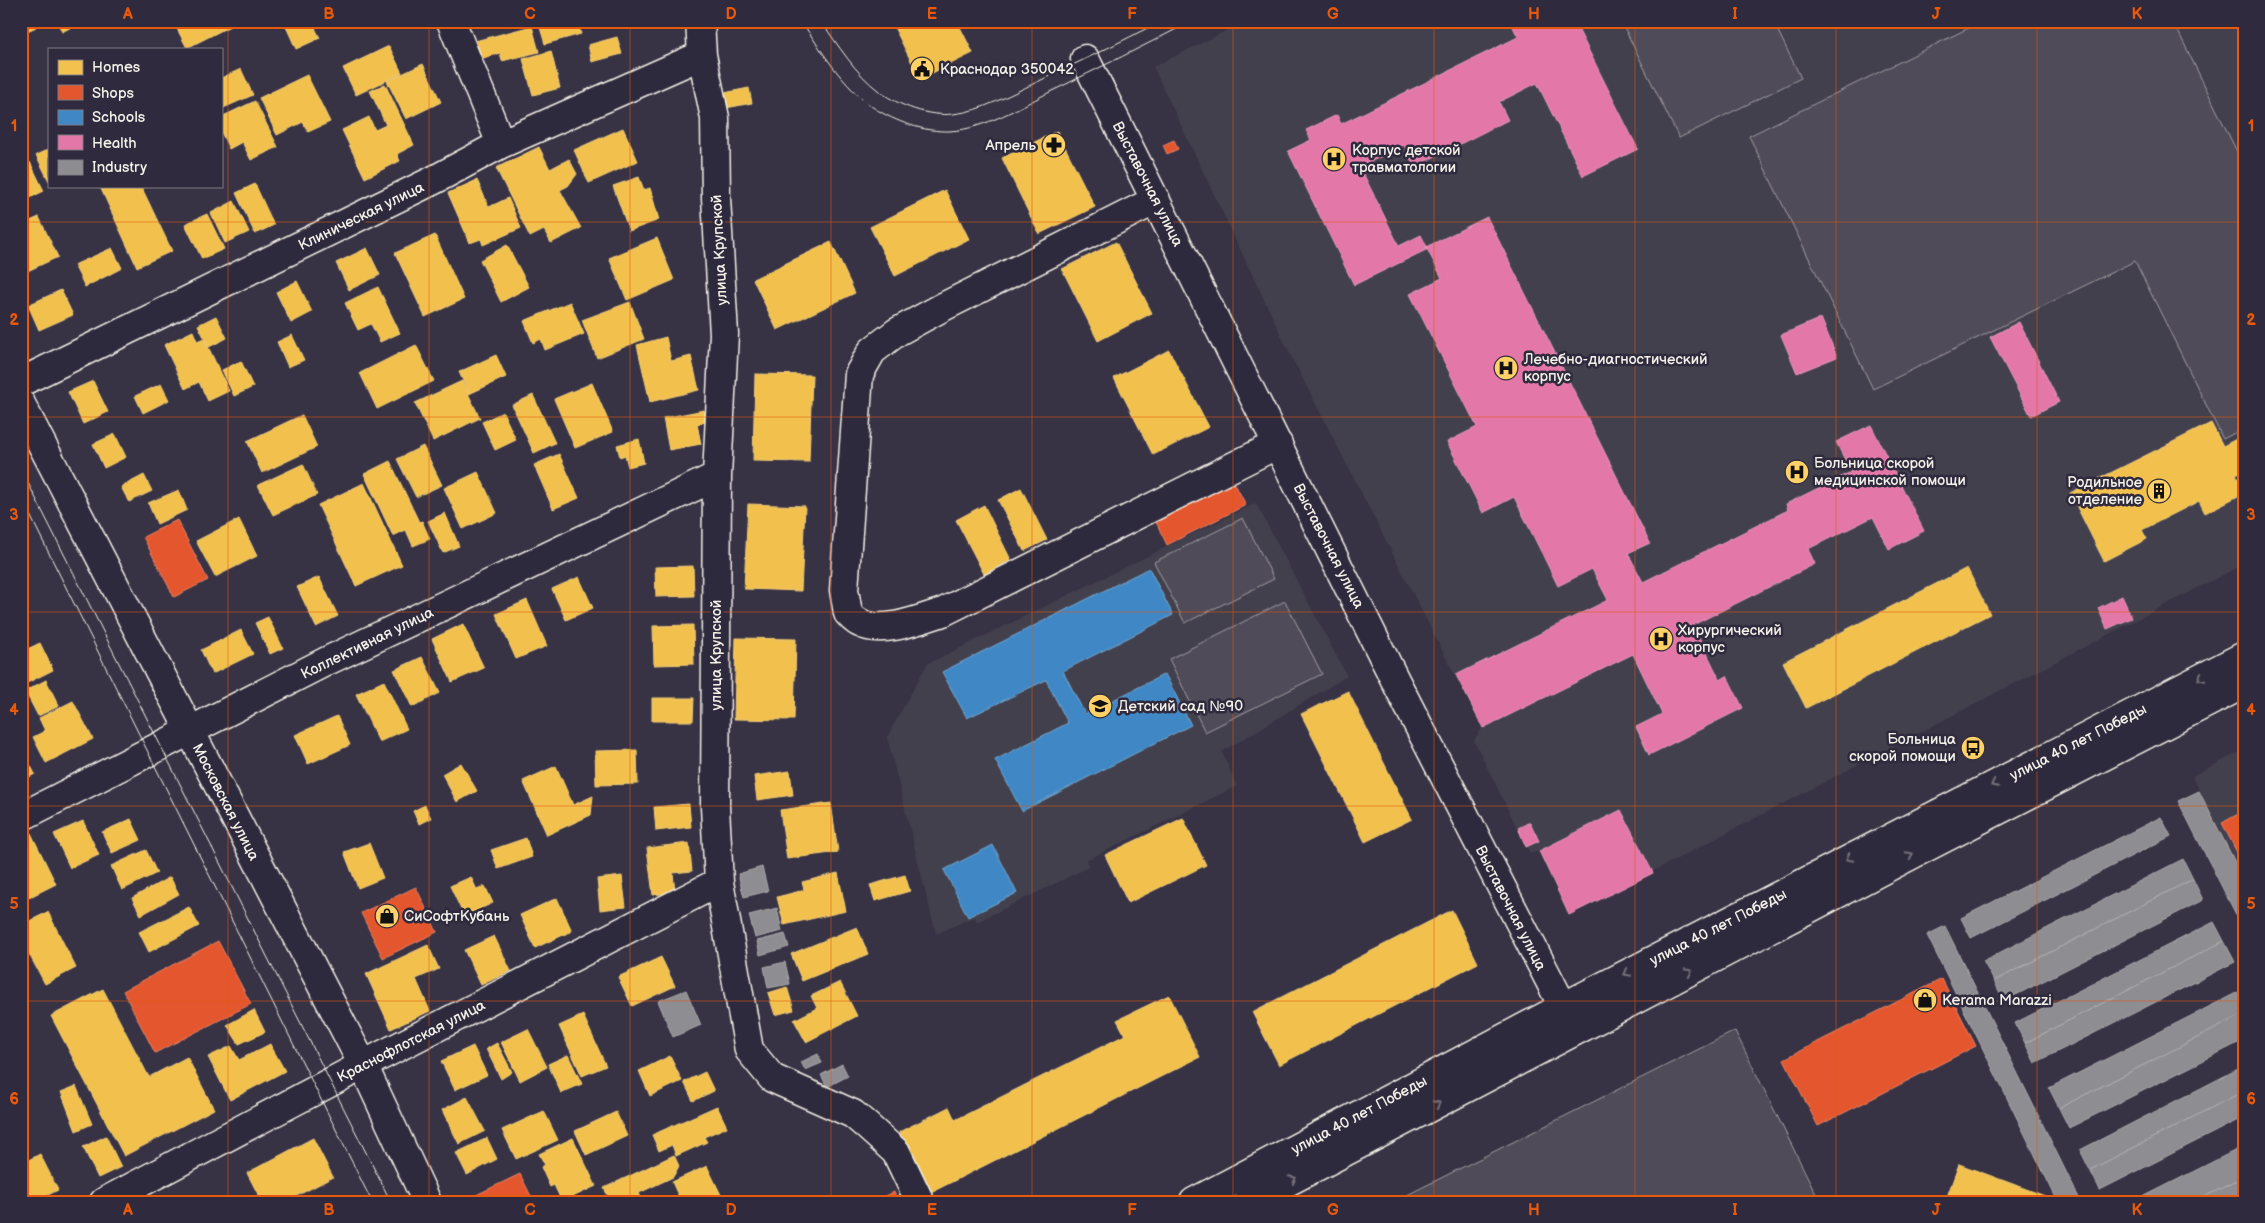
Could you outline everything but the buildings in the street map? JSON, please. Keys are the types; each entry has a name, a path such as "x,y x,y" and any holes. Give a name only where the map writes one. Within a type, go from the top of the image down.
{"street":[{"path":"451,21 501,144"},
{"name":"улица Крупской","path":"700,21 702,55 715,118 716,198 724,334 717,476 715,807 719,882 749,1050 772,1078 854,1114 896,1152 920,1202"},
{"name":"Клиническая улица","path":"21,382 434,180 501,144 702,55"},
{"name":"Выставочная улица","path":"1085,59 1480,847 1576,1031"},
{"path":"1156,200 941,308 897,332 872,351 859,374 844,590 848,613 860,624 882,627 908,623 943,612 1278,444"},
{"name":"Московская улица","path":"21,404 363,1065 427,1202"},
{"name":"Коллективная улица","path":"21,817 327,661 717,476"},
{"name":"улица 40 лет Победы","path":"1194,1202 1562,1007 2244,656"},
{"name":"улица 40 лет Победы","path":"1250,1202 1914,853 2244,684"},
{"name":"Краснофлотская улица","path":"104,1202 363,1065 719,882"}],"shaded area":[{"name":"Больница скорой медицинской помощи","path":"1246,21 2244,21 2244,564 1569,915 1539,851 1530,854 1474,741 1482,728 1291,356 1153,67"},
{"path":"1621,21 1773,21 1801,78 1679,138"},
{"path":"1983,21 2173,21 2244,166 2244,428 2223,439 2135,261 1873,389 1749,136"},
{"name":"Детский сад №90","path":"1256,503 1347,676 1222,752 1237,786 1087,860 1089,867 977,922 974,917 936,934 887,737 927,664"},
{"path":"1243,518 1274,579 1185,623 1154,562"},
{"path":"1285,601 1322,674 1205,732 1169,659"},
{"path":"2244,750 2244,880 2192,776"},
{"path":"1735,1031 1820,1202 1393,1202"}],"tram line":[{"path":"801,21 825,56 852,90 874,108 910,125 940,131 976,126 1002,116 1192,21"},
{"path":"821,21 840,49 870,84 905,106 934,114 964,112 995,102 1161,21"},
{"path":"21,469 391,1202"},
{"path":"21,497 372,1202"}],"place":[{"name":"Краснодар 350042","path":"922,69"},
{"name":"Апрель","path":"1054,145"},
{"name":"Корпус детской травматологии","path":"1334,159"},
{"name":"Лечебно-диагностический корпус","path":"1506,368"},
{"name":"Больница скорой медицинской помощи","path":"1797,472"},
{"name":"Родильное отделение","path":"2159,491"},
{"name":"Хирургический корпус","path":"1661,639"},
{"name":"Детский сад №90","path":"1100,706"},
{"name":"Больница скорой помощи","path":"1973,748"},
{"name":"СиСофтКубань","path":"387,916"},
{"name":"Kerama Marazzi","path":"1925,1000"}]}
